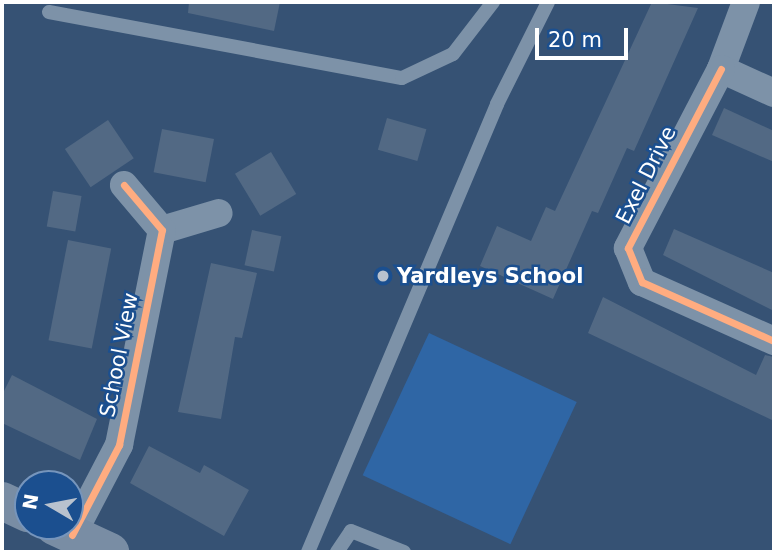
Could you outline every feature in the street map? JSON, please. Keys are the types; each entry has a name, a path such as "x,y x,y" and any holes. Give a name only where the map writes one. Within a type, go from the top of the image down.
{"street":[{"name":"Exel Drive","path":"746,2 721,69 628,248 642,282 774,341"},
{"path":"721,69 774,93"},
{"path":"124,185 162,230 219,213"},
{"name":"School View","path":"84,498 119,444 162,230"},
{"path":"84,540 110,552"}],"lane":[{"path":"49,12 401,78 453,54 493,2"},
{"path":"308,552 498,104 548,2"},
{"path":"337,552 351,531 404,552"}],"shaded area":[{"path":"429,333 577,402 510,544 363,475"}],"building":[{"path":"189,2 280,2 274,31 188,13"},
{"path":"652,2 698,8 634,151 627,148 598,213 592,211 553,299 480,266 497,226 531,241 546,207 555,211"},
{"path":"724,108 774,131 774,162 712,135"},
{"path":"387,118 426,129 417,161 378,150"},
{"path":"108,120 134,158 91,187 65,149"},
{"path":"162,129 214,139 206,182 154,172"},
{"path":"271,152 296,194 260,216 235,174"},
{"path":"53,191 82,196 75,231 47,226"},
{"path":"674,229 774,273 774,311 663,255"},
{"path":"252,230 281,236 274,271 245,265"},
{"path":"68,240 111,248 92,349 49,340"},
{"path":"211,263 257,273 242,338 235,337 221,419 178,412"},
{"path":"603,297 756,375 765,355 774,357 774,421 588,333"},
{"path":"12,375 97,419 80,460 2,423 2,395"},
{"path":"149,446 200,473 204,465 249,490 224,536 130,483"}],"cycle path":[{"path":"721,69 628,248 642,282 774,341"},
{"path":"84,512 119,445 162,230 124,185"}],"place":[{"name":"Yardleys School","path":"383,276"}]}
